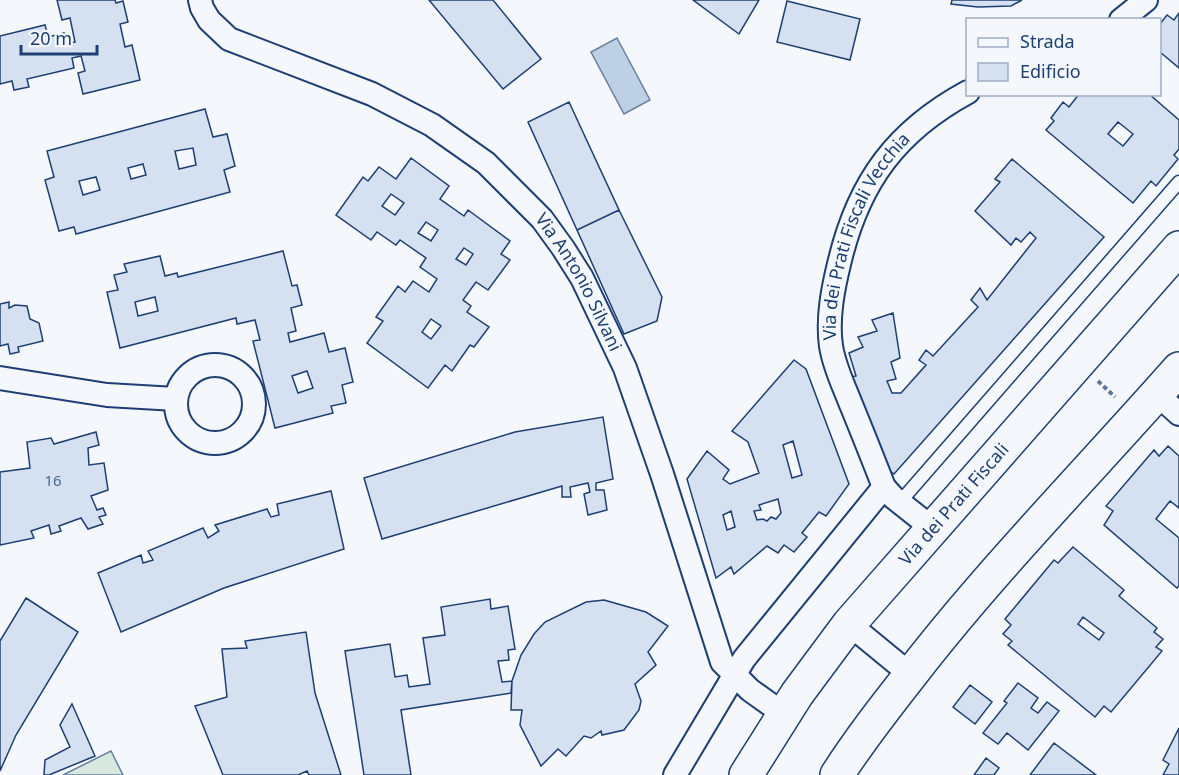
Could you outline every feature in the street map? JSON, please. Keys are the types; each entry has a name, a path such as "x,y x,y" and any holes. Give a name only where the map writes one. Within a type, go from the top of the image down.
{"main road":[{"name":"Via dei Prati Fiscali","path":"746,775 816,668 849,624 1179,248"},
{"path":"837,775 910,675 985,584 1168,404 1179,369"}],"street":[{"name":"Via Antonio Silvani","path":"200,0 209,20 229,39 372,94 441,131 486,163 542,219 582,278 617,350 662,474 722,662 734,675 785,715"},
{"path":"1124,18 1146,0"},
{"name":"Via dei Prati Fiscali Vecchia","path":"932,528 892,495 833,355 830,330 835,281 849,225 873,175 914,128 938,109 966,93"},
{"path":"0,378 107,395 176,399"},
{"path":"675,775 734,675 770,627 892,495"},
{"path":"849,624 910,675"}],"lane":[{"path":"892,495 1179,182"}],"path":[{"path":"1091,375 1122,403"}],"shaded area":[{"path":"111,751 123,775 63,775"}],"water":[{"path":"617,38 650,100 624,114 591,52"}],"building":[{"path":"57,0 115,0 116,3 123,1 128,22 120,24 125,47 132,45 140,80 83,94 78,73 85,71 81,56 72,58 74,68 27,79 29,87 14,90 12,81 0,84 0,36 45,25 48,37 64,33 66,43 75,42 70,18 62,20"},
{"path":"429,0 493,0 541,59 503,89"},
{"path":"693,0 759,0 739,34"},
{"path":"952,0 1022,0 1011,6 978,7 951,4"},
{"path":"787,1 860,19 850,60 777,42"},
{"path":"1179,13 1179,68 1161,53 1161,23 1167,15 1174,20"},
{"path":"1077,96 1151,96 1179,120 1179,149 1174,155 1178,159 1156,186 1151,181 1133,203 1046,130 1054,121 1051,118 1063,102 1069,107","holes":["1118,122 1133,134 1123,146 1108,134"]},
{"path":"569,102 619,210 577,230 528,122"},
{"path":"205,109 213,137 227,134 235,166 224,170 230,192 76,234 74,227 59,231 45,180 54,177 47,151","holes":["193,148 196,165 179,169 175,151","143,164 146,175 131,179 128,168","96,177 100,190 83,195 79,181"]},
{"path":"411,158 449,186 440,199 464,216 468,210 510,241 501,254 510,260 488,290 476,282 463,300 471,306 467,312 489,327 474,347 470,345 452,371 445,365 428,388 367,343 383,321 376,317 398,286 405,292 413,281 429,292 437,279 420,267 426,258 400,240 396,245 377,232 371,240 336,215 363,177 368,181 379,167 396,179","holes":["391,194 404,203 395,215 382,206","426,222 438,230 431,241 418,233","464,248 473,254 466,265 456,259","431,319 441,326 431,339 422,332"]},
{"path":"1012,159 1104,237 894,474 878,462 850,377 856,376 849,353 863,347 858,337 877,331 872,320 893,313 900,358 891,362 896,379 887,381 892,393 901,393 926,365 919,360 926,350 933,356 978,307 971,300 980,288 987,300 1036,238 1030,232 1021,242 1016,238 1011,245 975,211 1000,182 995,179"},
{"path":"619,210 662,297 657,321 624,334 577,230"},
{"path":"283,251 292,286 297,285 302,305 291,308 296,331 288,333 290,342 324,333 329,352 345,348 353,382 342,385 346,403 331,406 333,413 275,428 253,341 260,340 255,320 237,324 236,318 120,348 107,292 118,290 114,275 127,272 124,264 160,256 165,276 177,273 178,277","holes":["155,297 158,311 138,316 135,302","307,371 313,388 298,393 292,376"]},
{"path":"9,302 9,308 15,305 27,306 30,319 39,323 43,341 18,347 19,352 10,354 8,344 0,346 0,304"},
{"path":"794,360 806,369 849,484 826,516 819,512 802,533 807,537 794,552 784,545 778,553 767,546 734,574 731,567 716,578 687,479 707,451 729,470 723,479 730,484 759,473 748,442 732,431","holes":["793,441 802,475 792,478 783,445","778,499 781,513 776,519 771,517 767,521 757,520 754,511 761,510 759,505","731,511 735,527 727,530 723,515"]},
{"path":"603,417 613,479 596,483 596,490 604,490 607,510 588,515 584,494 590,492 588,483 570,487 571,497 562,497 562,486 382,539 364,478 515,432"},
{"path":"96,432 99,445 88,448 89,465 104,463 108,490 91,496 97,510 103,508 106,515 99,517 103,524 88,529 81,518 59,526 61,531 51,534 49,525 31,531 34,538 0,545 0,472 30,468 27,442 51,438 54,444"},
{"path":"1168,446 1179,456 1179,508 1170,501 1156,519 1179,538 1179,586 1177,588 1104,525 1113,511 1106,506 1154,450 1159,456"},
{"path":"331,491 344,549 224,588 121,632 98,573 141,555 143,563 153,560 148,551 203,528 208,538 219,531 215,525 267,509 271,517 279,515 277,504"},
{"path":"1073,547 1124,590 1119,596 1157,628 1154,632 1163,639 1156,647 1162,651 1111,712 1104,706 1095,717 1008,645 1012,641 1003,634 1011,625 1005,619 1054,560 1058,563","holes":["1083,617 1104,633 1099,640 1078,624"]},
{"path":"26,598 78,632 16,735 0,771 0,641"},
{"path":"490,599 491,609 508,606 515,649 508,650 509,660 498,661 502,682 512,681 511,693 401,710 411,775 364,775 345,651 390,644 395,677 407,675 409,687 430,684 423,638 445,635 441,607"},
{"path":"604,600 646,612 668,626 648,652 656,665 635,684 641,701 639,710 624,730 602,735 601,731 591,738 584,736 566,756 558,749 541,766 520,725 522,710 511,710 512,681 521,655 534,634 545,622 586,602"},
{"path":"306,632 315,693 341,775 309,775 307,771 298,775 223,775 195,706 227,697 222,649 247,648 245,641"},
{"path":"1018,683 1038,698 1031,708 1038,713 1047,702 1059,711 1028,750 1007,733 998,744 983,733 1007,703 1004,701"},
{"path":"970,685 992,702 975,724 953,707"},
{"path":"72,704 95,756 44,775 45,760 70,747 60,725"},
{"path":"1179,728 1179,775 1163,775 1169,764 1163,760"},
{"path":"1054,743 1096,775 1030,775"},
{"path":"986,758 999,768 994,775 974,775"}]}
